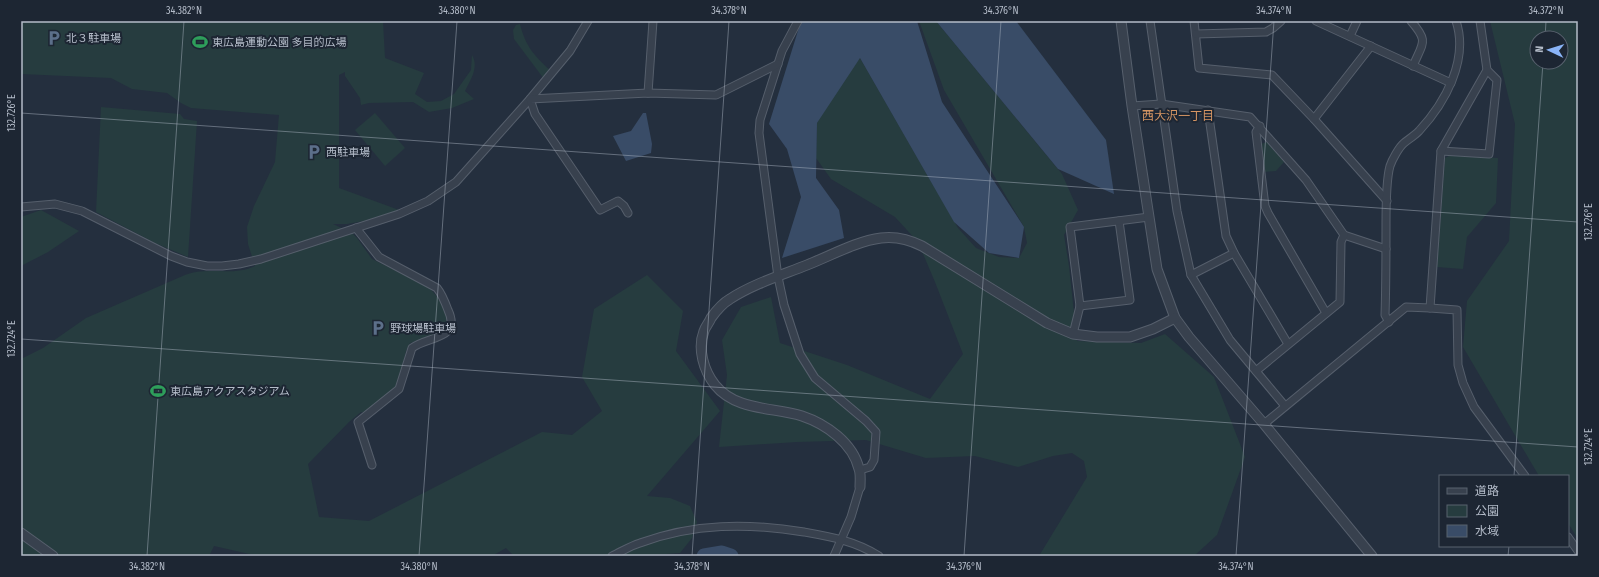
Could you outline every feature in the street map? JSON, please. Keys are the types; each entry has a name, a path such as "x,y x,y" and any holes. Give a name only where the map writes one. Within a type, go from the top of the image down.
{"street":[{"path":"21,207 55,204 82,211 171,256 186,262 207,266 239,264 262,259 399,214 428,201 456,182 530,99 570,51 588,21"},
{"path":"648,93 653,21"},
{"path":"798,21 782,51 760,120 759,133 778,277 784,305 800,354 815,378 866,421 876,432 874,460 870,467 860,470"},
{"path":"1121,21 1132,106 1157,269 1175,318 1189,337 1264,424 1372,556"},
{"path":"1150,21 1177,211 1191,275 1230,340 1286,406"},
{"path":"1194,21 1199,68 1272,75 1314,119 1387,201"},
{"path":"1196,34 1266,32 1280,21"},
{"path":"1316,21 1451,83"},
{"path":"1350,36 1357,21"},
{"path":"1411,21 1421,34 1423,40 1413,66"},
{"path":"1389,322 1386,315 1386,250 1387,201 1390,166 1403,144 1416,135 1431,119 1451,83 1456,70 1460,48 1456,21"},
{"path":"1441,151 1490,154 1497,80 1487,70 1480,21"},
{"path":"1314,119 1371,46"},
{"path":"530,99 648,93 716,95 778,64"},
{"path":"1430,308 1441,151 1487,70"},
{"path":"530,99 535,114 600,210 618,201 624,206 628,213"},
{"path":"1132,106 1161,104 1250,117 1260,126 1306,180 1344,235 1386,250"},
{"path":"1208,110 1226,236 1234,253 1288,344"},
{"path":"1260,126 1256,132 1265,206 1326,314"},
{"path":"1073,334 1080,306 1070,227 1149,217"},
{"path":"1080,306 1130,300 1119,221"},
{"path":"356,228 379,257 437,288 440,291 452,317 451,325 447,332 440,337 416,345 412,348 399,389 358,422 372,465"},
{"path":"1256,371 1340,302 1341,242 1344,235"},
{"path":"834,556 851,517 860,487 860,470 855,456 840,438 824,426 802,416 744,404 728,397 715,385 704,366 700,348 703,332 714,314 729,299 861,243 880,238 893,237 907,239 934,253 1047,323 1073,334 1097,337 1130,336 1153,329 1175,318"},
{"path":"1191,275 1234,253"},
{"path":"1264,424 1406,307 1457,310 1458,365 1463,383 1474,407 1524,475"},
{"path":"612,556 639,543 679,531 726,526 771,527 841,541 868,549 879,556"},
{"path":"21,533 53,556"},
{"path":"1569,538 1578,551"}],"green space":[{"path":"21,21 383,21 385,58 424,73 415,94 427,102 441,101 454,94 471,70 472,55 475,64 472,78 465,91 474,99 452,108 429,112 413,102 369,103 361,105 360,98 345,76 345,72 339,75 339,188 399,210 364,221 347,224 333,224 352,233 372,259 428,287 441,302 447,322 445,328 437,335 410,343 406,351 398,386 365,413 361,412 349,422 308,464 319,517 369,521 542,432 572,435 602,411 582,377 594,309 647,275 683,311 676,351 720,411 647,496 670,498 690,506 697,522 692,538 680,553 641,556 514,556 506,548 492,556 258,556 214,546 209,556 21,556 21,359 43,348 86,318 185,275 202,271 238,271 255,266 248,244 247,227 254,206 275,162 279,115 191,108 167,93 132,89 111,78 21,74"},
{"path":"919,21 936,21 1062,174 1078,210 1064,235 1077,341 1141,343 1165,334 1214,377 1245,457 1217,535 1194,556 1039,556 1087,477 1084,461 1072,453 1053,456 1018,467 975,456 926,458 866,440 797,442 719,447 727,375 722,340 741,307 771,297 780,343 847,365 930,399 963,354 918,242 895,217 831,179 816,158 817,123 830,96 860,58 958,228 976,248 999,257 1019,258 1027,243 1024,227 944,90"},
{"path":"1490,21 1578,21 1578,539 1569,525 1569,475 1538,475 1463,347 1467,301 1509,241 1515,124"},
{"path":"520,24 527,44 539,60 550,70 544,79 514,39 513,30 516,25"},
{"path":"101,107 180,114 184,119 197,121 188,257 155,243 96,212"},
{"path":"375,113 405,148 385,166 355,130"},
{"path":"1267,142 1284,162 1276,171 1264,172 1261,144"},
{"path":"1451,155 1498,158 1496,203 1467,237 1463,269 1437,267 1445,158"},
{"path":"41,210 79,231 48,252 21,266 21,217"}],"water":[{"path":"801,21 917,21 942,102 1024,227 1019,258 989,253 954,222 860,58 817,123 816,178 839,210 844,238 782,258 801,197 787,149 769,124"},
{"path":"936,21 1016,21 1106,140 1114,194 1058,169"},
{"path":"643,113 646,113 652,144 651,153 626,161 613,136 631,131"}],"waterway":[{"path":"704,556 722,553 731,556"}],"place":[{"name":"北３駐車場","path":"54,38"},
{"name":"東広島運動公園 多目的広場","path":"200,42"},
{"name":"西駐車場","path":"314,152"},
{"name":"野球場駐車場","path":"378,328"},
{"name":"東広島アクアスタジアム","path":"158,391"}],"district":[{"name":"西大沢一丁目","path":"1178,116"}]}
